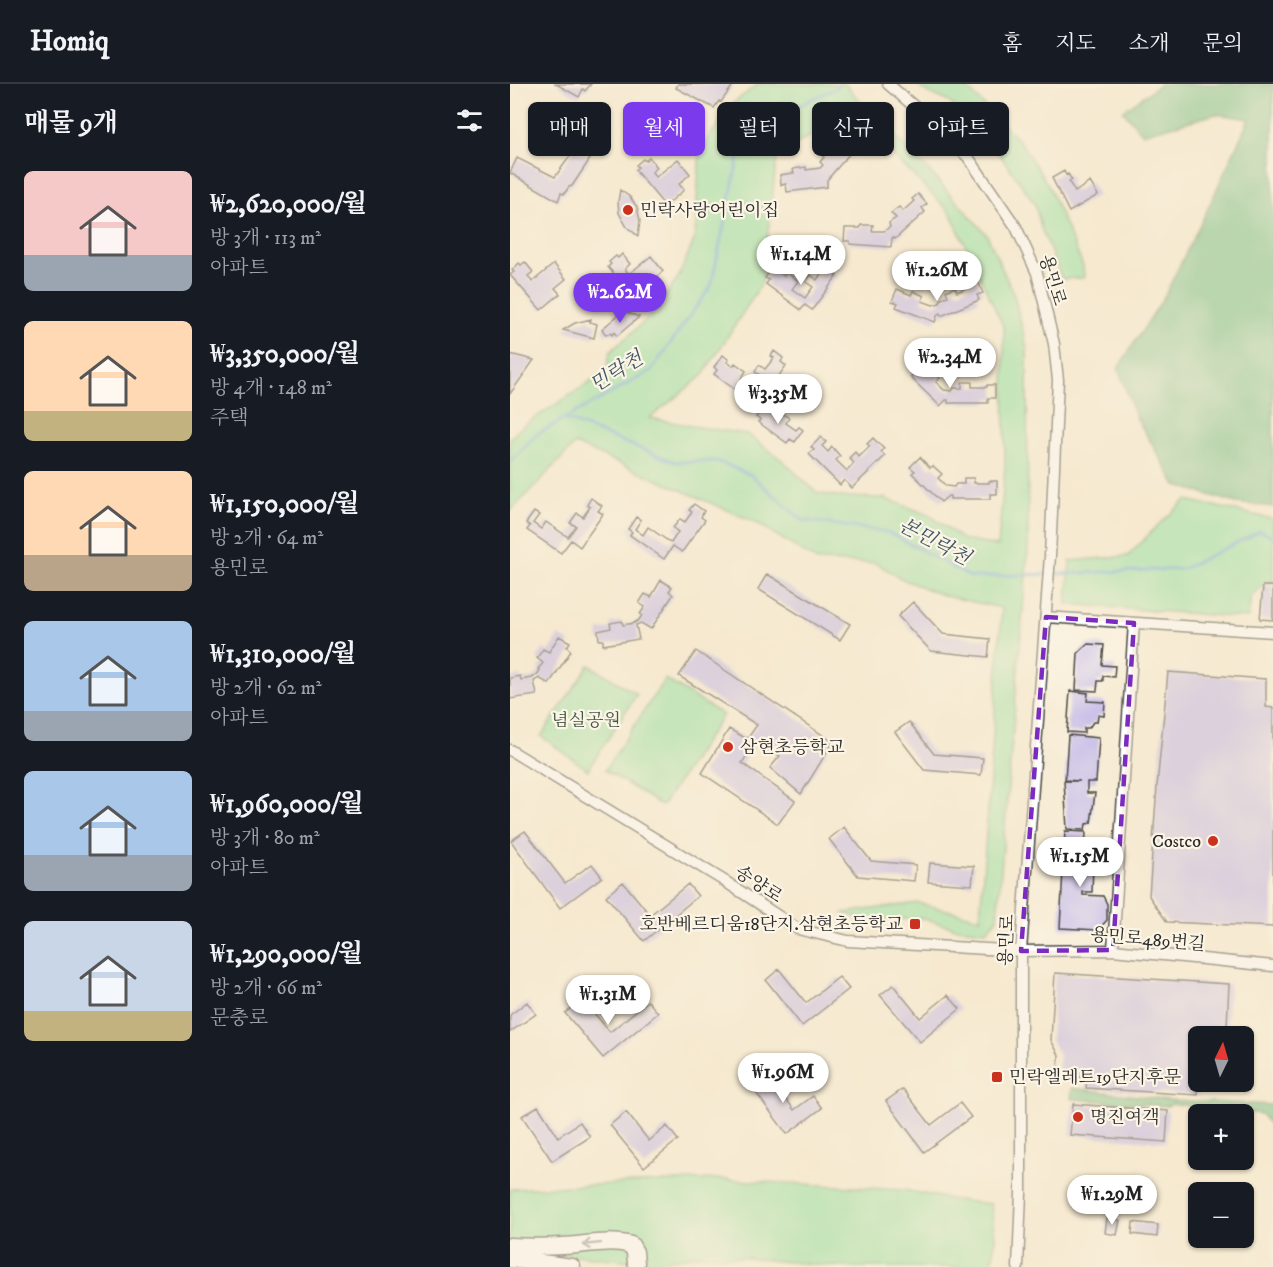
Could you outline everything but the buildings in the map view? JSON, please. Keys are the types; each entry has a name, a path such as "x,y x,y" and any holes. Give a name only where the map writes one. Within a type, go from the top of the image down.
{"highway":[{"path":"510,1246 565,1246 620,1242 631,1245 635,1252 636,1263"},
{"path":"510,1259 572,1267"}],"street":[{"name":"용민로","path":"888,84 968,157 1016,227 1037,273 1054,344 1058,380 1050,570 1021,951 1021,1193 1018,1267"},
{"path":"1046,617 1273,632"},
{"path":"1113,950 1134,623"},
{"name":"송양로","path":"510,750 726,882 798,929 848,941 1021,951"},
{"name":"용민로489번길","path":"1021,951 1113,950 1273,966"}],"highlighted area":[{"path":"1046,617 1134,623 1113,950 1021,951"}],"green space":[{"path":"758,84 845,84 861,102 812,102 812,135 800,142 800,102 735,102"},
{"path":"917,84 960,84 981,102 949,102 923,90"},
{"path":"1160,84 1273,84 1273,507 1236,503 1176,485 1136,417 1118,368 1164,297 1249,119 1216,114 1143,134 1123,111"},
{"path":"717,126 717,156 777,156 762,283 703,375 650,418 747,434 782,460 817,493 843,497 884,498 929,515 964,540 998,546 1005,466 1004,328 950,212 893,156 894,135 906,147 906,156 915,156 987,235 1014,295 1027,348 1028,550 997,919 986,931 956,928 921,918 869,921 842,913 918,903 980,918 1002,608 945,596 904,580 876,563 817,561 757,523 575,444 510,512 510,438 524,425 606,372 610,352 656,311 679,276 695,238 700,156 705,156 705,143"},
{"path":"1009,131 1021,143 1048,185 1083,266 1084,278 1062,279 1041,228 1035,204 1001,156 1009,156"},
{"path":"1186,500 1273,519 1273,583 1266,582 1251,597 1248,618 1067,604 1070,561 1128,556"},
{"name":"념실공원","path":"589,665 637,694 588,770 541,736"},
{"path":"665,679 723,715 662,806 605,770"},
{"path":"1072,1088 1171,1100 1253,1104 1172,1104 1167,1106 1071,1099"},
{"path":"1254,1104 1273,1105 1273,1129 1261,1114 1254,1113"},
{"path":"717,1179 904,1190 991,1204 995,1239 992,1267 845,1267 702,1254 648,1263 510,1248 510,1189"}],"waterway":[{"name":"민락천","path":"510,462 537,434 651,371 711,286 738,160 766,121 836,88 839,84"},
{"name":"본민락천","path":"565,419 675,462 717,461 751,475 802,520 888,532 971,577 1183,569 1260,531 1273,536"}],"place":[{"name":"민락사랑어린이집","path":"628,210"},
{"name":"삼현초등학교","path":"728,747"},
{"name":"Costco","path":"1213,841"},
{"name":"호반베르디움18단지.삼현초등학교","path":"915,924"},
{"name":"민락엘레트19단지후문","path":"997,1077"},
{"name":"명진여객","path":"1078,1117"}]}
